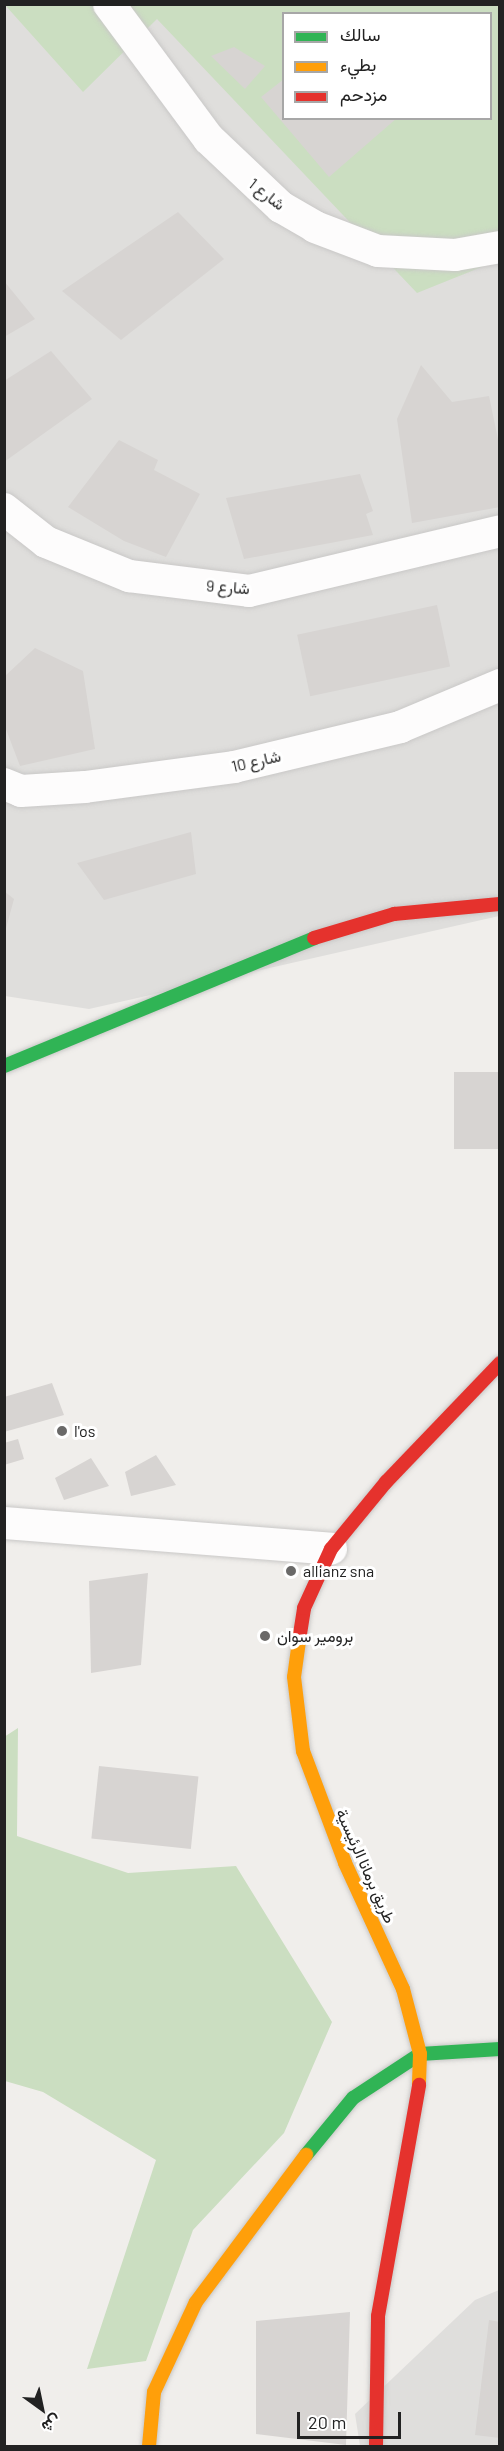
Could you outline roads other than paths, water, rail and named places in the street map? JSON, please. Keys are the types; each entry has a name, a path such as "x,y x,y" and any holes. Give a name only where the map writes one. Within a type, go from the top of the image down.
{"main road":[{"path":"4,1066 322,935 394,914 500,904"},
{"name":"طريق برمانا الرئيسية","path":"376,2446 378,2316 398,2180 418,2090 420,2054 403,1989 345,1863 303,1751 294,1677 304,1608 331,1549 386,1482 500,1363"},
{"path":"149,2446 154,2392 196,2302 261,2209 353,2098 420,2054 500,2049"}],"street":[{"name":"شارع 1","path":"109,4 209,140 281,207 315,227 378,250 455,255 500,247"},
{"name":"شارع 9","path":"4,508 46,542 129,576 249,591 500,531"},
{"name":"شارع 10","path":"4,784 21,791 85,787 234,767 400,727 500,685"},
{"path":"4,1522 331,1549"}],"place":[{"name":"l'os","path":"62,1431"},
{"name":"allianz sna","path":"291,1571"},
{"name":"برومير سوان","path":"265,1636"}]}
